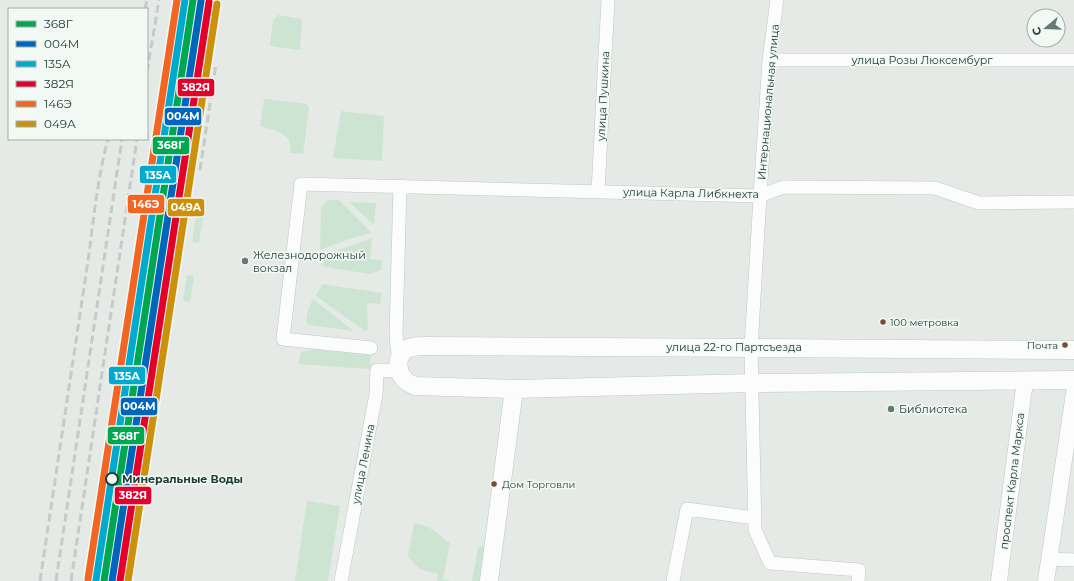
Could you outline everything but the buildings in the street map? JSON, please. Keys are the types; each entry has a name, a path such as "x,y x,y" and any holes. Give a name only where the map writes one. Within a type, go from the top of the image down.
{"main road":[{"name":"улица 22-го Партсъезда","path":"400,364 405,350 413,347 426,346 1074,350"},
{"path":"400,364 415,386 514,389 752,383 1074,380"},
{"path":"489,581 514,389"}],"street":[{"name":"улица Пушкина","path":"598,191 608,0"},
{"name":"Интернациональная улица","path":"777,0 769,60 751,348 755,530 770,563 859,576"},
{"name":"улица Розы Люксембург","path":"769,60 1074,60"},
{"name":"улица Карла Либкнехта","path":"371,348 283,339 301,184 760,196 783,187 935,188 979,203 1074,202"},
{"path":"400,186 396,333 400,364"},
{"name":"улица Ленина","path":"341,581 376,394 377,370 400,364"},
{"name":"проспект Карла Маркса","path":"999,581 1026,380"},
{"path":"1046,581 1074,393"},
{"path":"673,581 687,509 755,518"},
{"path":"1049,559 1074,560"}],"green space":[{"path":"278,15 302,19 300,50 270,46 273,20"},
{"path":"264,99 307,104 309,108 303,154 290,153 290,143 285,136 260,126"},
{"path":"341,111 384,116 382,161 333,158"},
{"path":"181,199 185,200 180,240 174,239"},
{"path":"328,200 339,200 372,233 352,238 320,250 321,207"},
{"path":"349,202 376,203 374,225"},
{"path":"197,211 204,212 199,243 192,242"},
{"path":"372,238 370,259 382,260 381,270 371,274 324,267 322,256"},
{"path":"171,272 176,273 168,324 163,323"},
{"path":"187,275 194,276 190,302 183,301"},
{"path":"322,284 382,293 380,304 367,303 368,330 365,331 316,296"},
{"path":"313,299 354,331 309,325 306,322 308,309"},
{"path":"314,349 371,355 370,369 298,364 301,352"},
{"path":"307,501 340,506 328,581 295,581"},
{"path":"414,523 431,529 450,543 443,579 451,581 437,581 438,574 420,569 414,564 408,555"},
{"path":"490,545 486,581 472,581 478,548 480,546"}],"railway":[{"path":"145,8 147,0"},
{"path":"148,66 159,0"},
{"path":"184,169 199,63"},
{"path":"200,170 216,64"},
{"path":"40,581 97,196 108,140"},
{"path":"56,581 122,140"},
{"path":"71,581 137,140"}],"transit line":[{"name":"146Э","path":"88,579 177,0"},
{"name":"135А","path":"96,580 185,0"},
{"name":"368Г","path":"104,581 193,0"},
{"name":"004М","path":"112,581 201,1"},
{"name":"382Я","path":"120,581 209,2"},
{"name":"049А","path":"128,581 217,4"}],"place":[{"name":"Железнодорожный вокзал","path":"245,261"},
{"name":"100 метровка","path":"883,322"},
{"name":"Почта","path":"1065,345"},
{"name":"Библиотека","path":"891,409"},
{"name":"Минеральные Воды","path":"112,479"},
{"name":"Дом Торговли","path":"494,484"}]}
